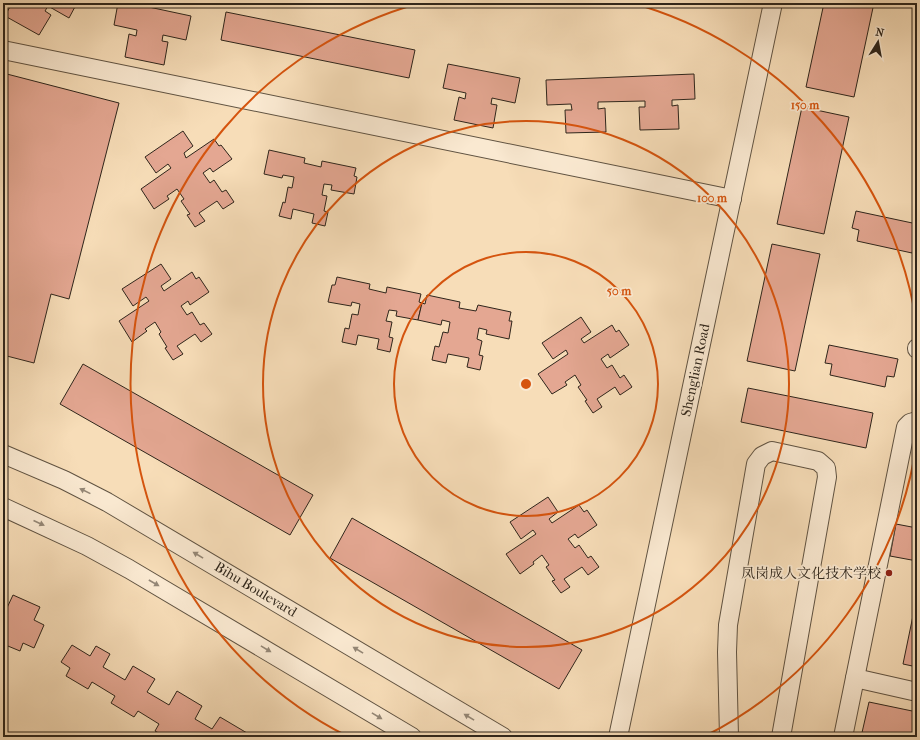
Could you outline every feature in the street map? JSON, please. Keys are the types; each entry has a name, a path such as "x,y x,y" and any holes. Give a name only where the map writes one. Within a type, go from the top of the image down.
{"street":[{"name":"Shenglian Road","path":"618,737 773,3"},
{"path":"3,50 732,199"},
{"path":"842,737 906,427 910,423 917,421"},
{"path":"729,737 727,652 731,599 756,464 762,456 772,451 818,461 826,468 827,477 781,737"},
{"name":"Bihu Boulevard","path":"3,454 64,480 107,502 503,737"},
{"path":"3,507 80,543 129,569 412,737"},
{"path":"855,678 917,692"}],"building":[{"path":"12,3 77,3 69,18 48,6 45,11 51,15 39,35 5,16"},
{"path":"118,3 130,3 191,16 186,40 163,35 162,41 168,42 164,65 125,57 129,34 136,36 137,30 114,25"},
{"path":"824,3 874,3 854,97 806,87"},
{"path":"917,3 917,7 900,4"},
{"path":"226,12 415,50 409,78 221,40"},
{"path":"448,64 520,78 515,103 492,98 491,104 497,105 493,128 454,120 459,97 465,99 466,93 443,88"},
{"path":"3,73 119,103 69,299 51,294 34,363 3,355"},
{"path":"694,74 695,99 672,100 672,106 678,105 679,129 640,130 639,107 645,107 645,101 598,102 598,109 605,108 606,132 566,133 565,110 572,110 571,104 547,105 546,80"},
{"path":"802,107 849,117 824,234 777,224"},
{"path":"183,131 193,146 184,153 186,158 214,139 232,159 213,172 210,168 203,173 210,183 214,180 222,192 226,190 234,202 223,209 217,201 199,213 205,221 195,227 187,215 190,214 181,201 184,199 177,189 167,196 169,199 154,209 141,189 171,168 168,164 156,173 145,157"},
{"path":"269,150 305,158 304,163 321,167 322,161 356,168 354,176 357,177 354,194 331,190 332,185 324,184 322,195 327,196 324,211 328,212 325,226 312,223 314,214 293,209 291,219 279,216 283,202 285,203 288,187 292,188 294,177 283,175 282,178 264,174"},
{"path":"856,211 917,224 917,242 915,242 912,253 857,241 859,230 852,228"},
{"path":"772,244 820,254 795,371 747,361"},
{"path":"161,264 171,279 161,286 164,291 192,272 196,279 199,277 209,292 190,305 188,301 181,306 187,315 192,312 200,325 204,323 212,334 201,342 195,334 177,346 183,354 173,360 165,348 167,347 159,334 161,332 155,322 145,329 147,331 132,342 119,321 149,301 146,297 133,306 122,289"},
{"path":"337,277 370,284 369,289 386,293 387,287 421,294 419,302 422,303 418,320 396,316 397,311 389,310 386,321 392,322 389,337 393,338 390,352 377,349 379,339 358,335 356,345 342,342 345,328 349,329 352,314 358,315 360,304 352,302 351,306 328,302 332,285 335,285"},
{"path":"427,295 460,302 459,308 476,311 478,305 511,312 509,321 512,321 509,339 486,334 487,330 479,328 477,339 482,341 479,355 483,356 480,370 467,367 469,358 448,354 446,363 432,360 435,346 439,347 443,332 448,333 450,322 442,320 441,325 418,320 422,303 425,304"},
{"path":"581,317 591,332 581,339 584,343 612,325 616,332 619,330 629,345 610,358 608,354 601,359 607,368 612,365 620,378 624,375 632,387 620,395 615,387 597,399 602,407 593,413 585,401 587,400 578,387 581,385 575,375 565,382 567,385 552,394 538,374 568,354 566,350 553,359 542,343"},
{"path":"829,345 898,359 894,377 887,376 885,387 830,375 832,364 825,363"},
{"path":"83,364 313,495 290,535 60,404"},
{"path":"748,388 873,413 866,448 741,422"},
{"path":"548,497 558,512 549,519 552,523 579,505 584,512 587,510 597,525 578,538 575,534 568,539 575,548 579,545 588,558 591,556 599,567 588,575 582,567 564,579 570,587 561,593 552,581 555,580 546,567 549,565 542,555 533,562 534,564 520,574 506,554 536,534 533,530 521,539 510,522"},
{"path":"352,518 582,650 559,689 330,558"},
{"path":"896,524 917,528 917,561 890,556"},
{"path":"13,595 40,607 34,620 44,625 34,648 23,643 20,651 3,644 3,608 6,610"},
{"path":"915,606 917,606 917,667 903,664"},
{"path":"72,645 90,656 96,646 110,654 103,667 125,680 133,666 155,679 147,692 169,705 177,691 202,706 195,719 212,729 220,717 247,733 245,737 166,737 155,731 159,724 138,711 134,717 111,703 115,696 92,682 88,689 66,676 70,668 61,662"},
{"path":"869,702 917,712 917,737 861,737"}],"place":[{"name":"凤岗成人文化技术学校","path":"889,573"}]}
